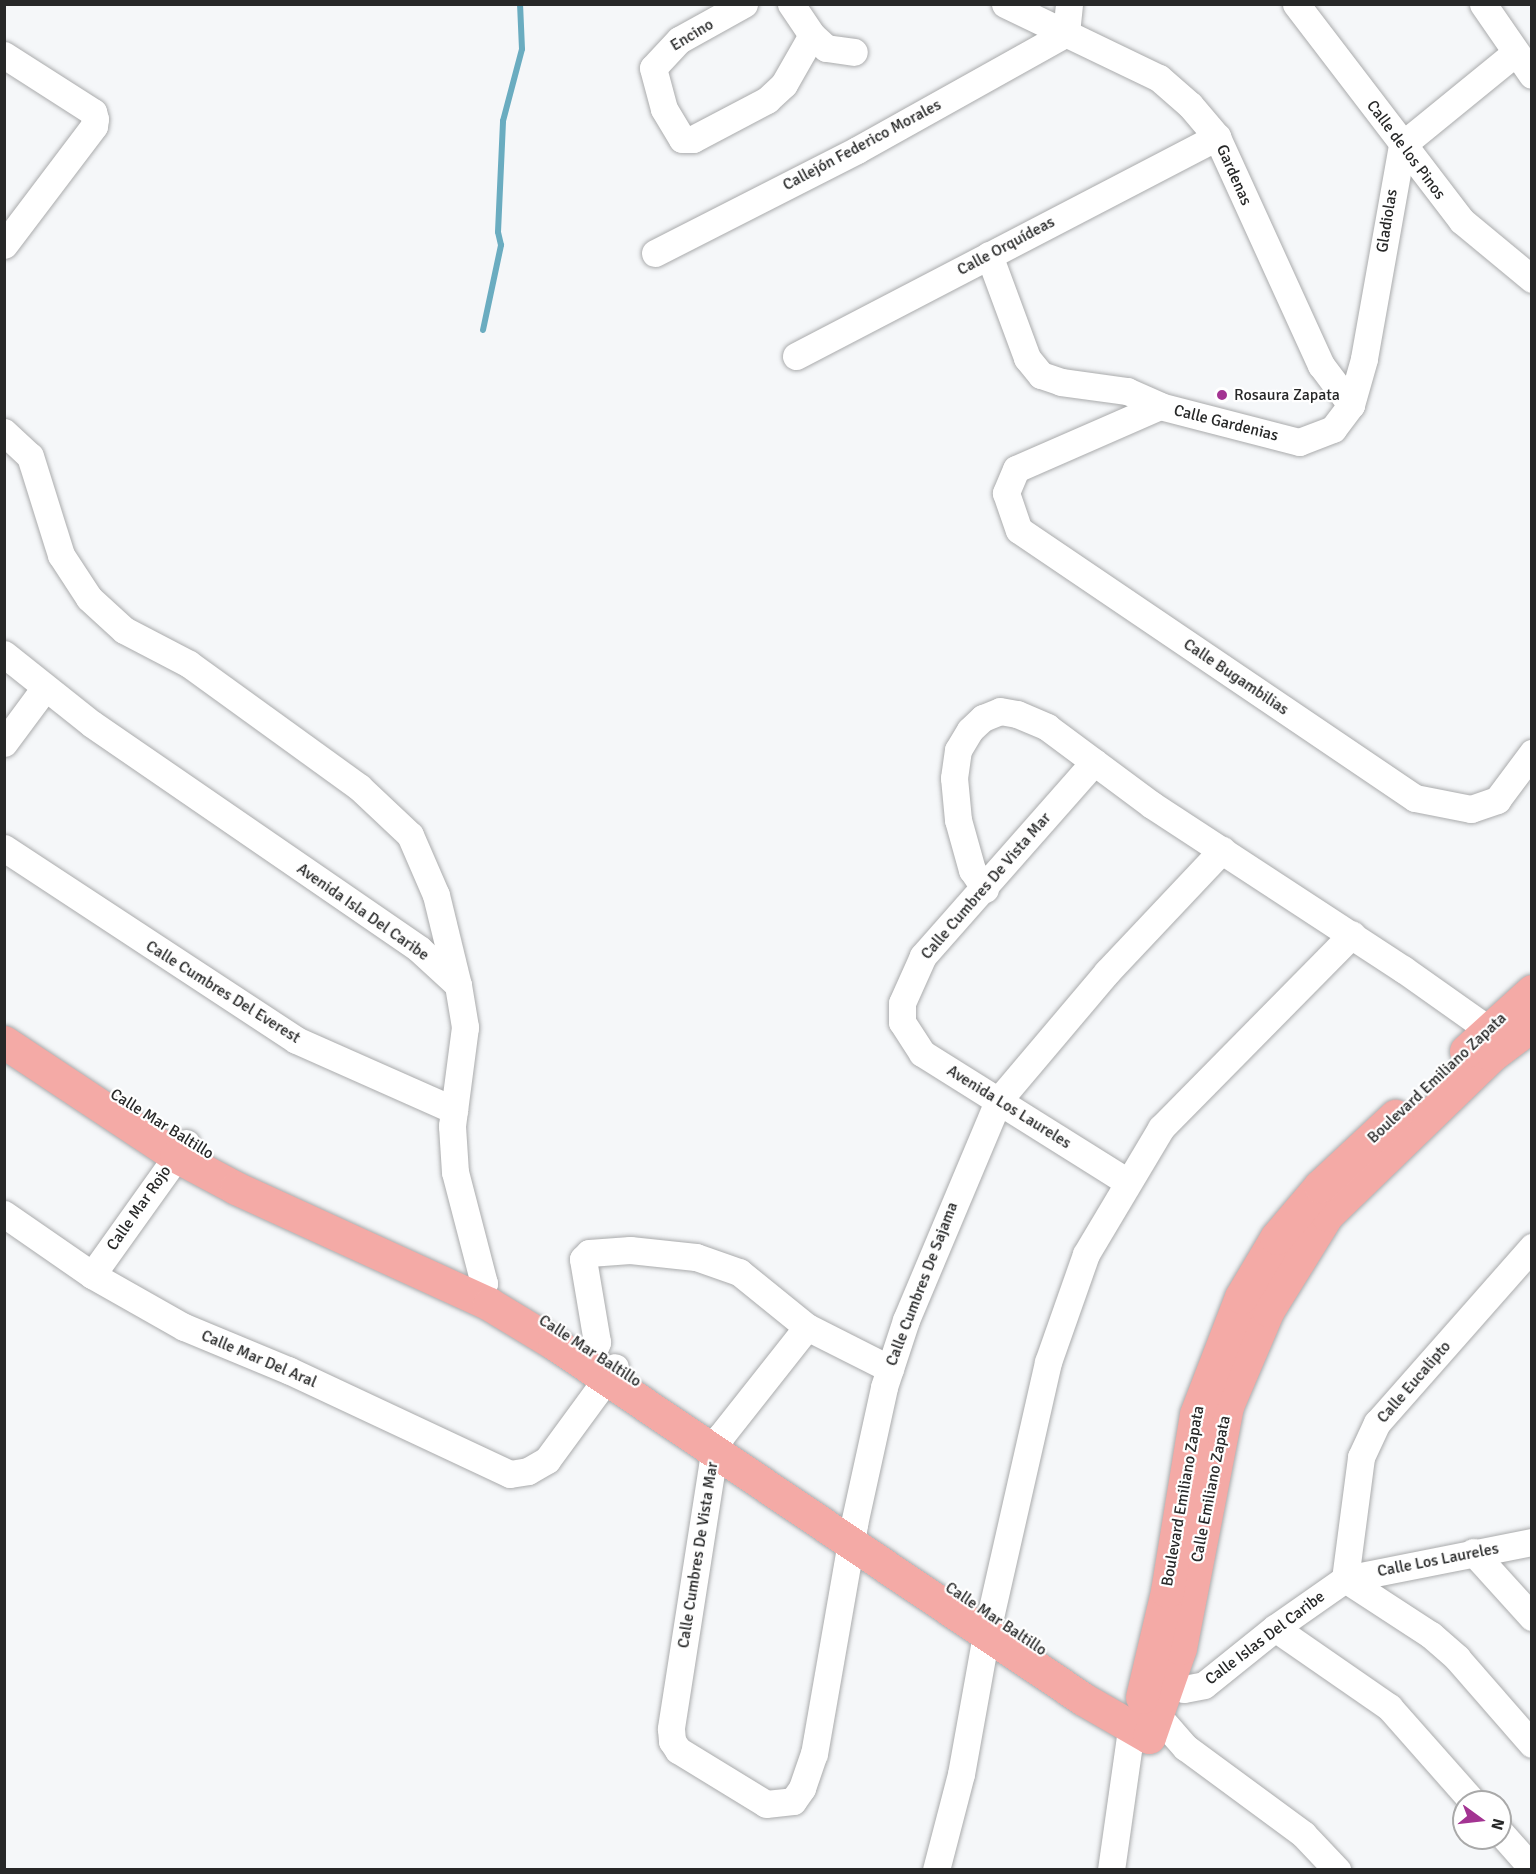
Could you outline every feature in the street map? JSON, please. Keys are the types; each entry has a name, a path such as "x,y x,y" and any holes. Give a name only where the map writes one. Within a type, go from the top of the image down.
{"main road":[{"name":"Boulevard Emiliano Zapata","path":"1510,1033 1532,991"},
{"name":"Calle Mar Baltillo","path":"4,1021 236,1188 482,1291 601,1367 989,1625 1148,1710"},
{"name":"Calle Emiliano Zapata","path":"1148,1710 1191,1599 1227,1406 1268,1310 1328,1215 1510,1033"},
{"name":"Calle Mar Baltillo","path":"4,1042 181,1149"}],"street":[{"name":"Encino","path":"744,4 679,40 653,68 664,109 681,139 693,139 767,100 784,84 812,35"},
{"path":"791,4 812,35 826,48 854,52"},
{"name":"Gardenas","path":"1005,4 1159,78 1190,105 1217,137 1321,365 1351,405"},
{"path":"1066,33 1069,4"},
{"name":"Calle de los Pinos","path":"1296,4 1462,221 1532,279"},
{"path":"1483,4 1532,75"},
{"name":"Callejón Federico Morales","path":"655,253 857,150 1066,33"},
{"path":"1402,145 1515,53"},
{"path":"4,55 93,112 96,119 94,126 4,245"},
{"name":"Calle Orquídeas","path":"796,356 1217,137"},
{"name":"Gladiolas","path":"1351,405 1364,359 1402,145"},
{"path":"989,255 1027,358 1041,375 1061,382 1127,391 1160,406"},
{"name":"Calle Gardenias","path":"1006,493 1016,469 1160,406 1299,442 1333,429 1351,405"},
{"path":"4,432 30,456 61,555 89,598 124,630 189,664 359,787 410,835 436,895 458,984 465,1027 454,1110 455,1172 482,1291"},
{"name":"Calle Bugambilias","path":"1006,493 1019,530 1415,798 1471,809 1497,800 1532,753"},
{"name":"Avenida Isla Del Caribe","path":"4,654 44,689 419,949 458,984"},
{"path":"4,743 44,689"},
{"path":"986,889 972,870 958,820 954,778 958,750 970,730 983,718 1000,711 1017,714 1047,727 1222,850 1510,1033"},
{"name":"Calle Cumbres De Vista Mar","path":"902,1022 902,1003 922,956 986,889 1094,762"},
{"name":"Calle Cumbres Del Everest","path":"4,848 296,1040 454,1110"},
{"name":"Calle Cumbres De Sajama","path":"793,1801 802,1788 814,1754 852,1535 890,1369 910,1309 998,1101 1107,972 1222,850"},
{"path":"936,1869 961,1774 989,1625 1062,1312 1086,1254 1126,1181 1161,1128 1352,934"},
{"name":"Avenida Los Laureles","path":"902,1022 922,1053 1126,1181"},
{"name":"Calle Mar Rojo","path":"92,1275 181,1149"},
{"name":"Calle Mar Del Aral","path":"4,1214 92,1275 184,1327 288,1370 510,1474 528,1471 547,1460 601,1367"},
{"name":"Calle Eucalipto","path":"1345,1579 1361,1456 1377,1423 1532,1247"},
{"path":"601,1367 596,1328 582,1267 589,1253 630,1250 720,1263 739,1272 807,1327 890,1369"},
{"name":"Calle Cumbres De Vista Mar","path":"793,1801 766,1804 678,1750 672,1741 717,1445 807,1327"},
{"name":"Calle Los Laureles","path":"1345,1579 1532,1542"},
{"path":"1473,1552 1532,1617"},
{"path":"1345,1579 1431,1635 1457,1658 1532,1744"},
{"name":"Calle Islas Del Caribe","path":"1148,1710 1204,1685 1275,1628 1345,1579"},
{"path":"1275,1628 1389,1707 1462,1790"},
{"path":"1111,1869 1128,1762 1148,1710 1185,1747 1303,1834 1337,1869"},
{"path":"1512,1846 1532,1868"}],"waterway":[{"path":"483,330 501,245 498,232 503,121 522,49 520,4"}],"place":[{"name":"Rosaura Zapata","path":"1222,395"}]}
